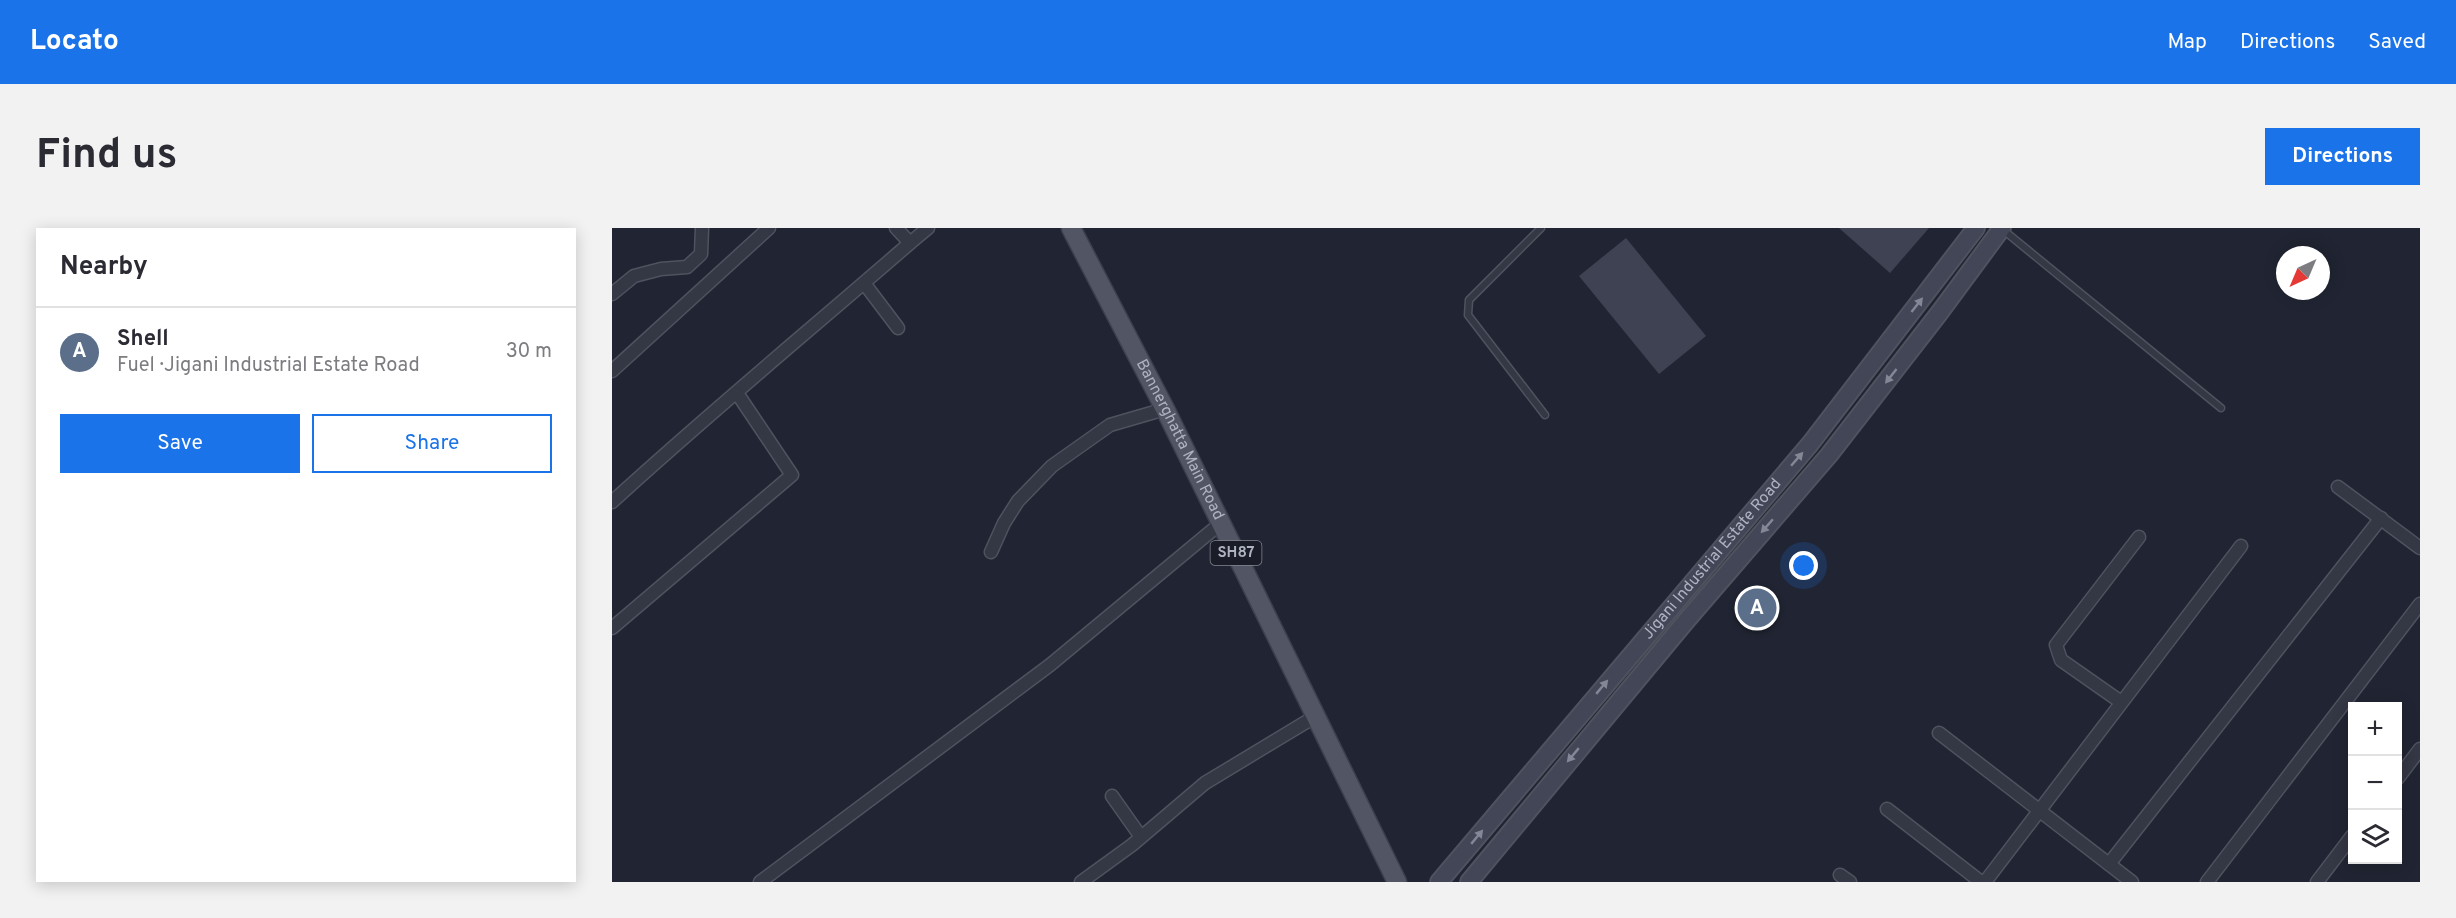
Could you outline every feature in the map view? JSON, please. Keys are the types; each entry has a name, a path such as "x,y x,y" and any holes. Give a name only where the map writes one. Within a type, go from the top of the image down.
{"main road":[{"name":"Bannerghatta Main Road","path":"1071,228 1165,409 1397,882"},
{"name":"Jigani Industrial Estate Road","path":"1440,882 1809,444 1976,228"},
{"name":"Jigani Industrial Estate Road","path":"1469,882 1686,621 1830,455 2002,228"}],"street":[{"path":"612,294 634,276 661,269 687,267 701,255 702,228"},
{"path":"612,371 769,228"},
{"path":"896,228 910,243"},
{"path":"612,502 695,426 737,393 928,228"},
{"path":"864,283 898,328"},
{"path":"612,628 792,475 737,393"},
{"path":"990,552 1018,501 1052,466 1110,424 1165,409"},
{"path":"2338,487 2420,548"},
{"path":"2109,864 2381,518"},
{"path":"760,882 1050,665 1221,523"},
{"path":"2121,702 2061,660 2056,645 2139,537"},
{"path":"1887,809 1983,882 2241,546"},
{"path":"2207,882 2420,604"},
{"path":"1081,882 1141,837 1205,783 1316,716"},
{"path":"1939,733 2132,882"},
{"path":"2402,771 2420,748"},
{"path":"1112,796 1141,837"},
{"path":"2317,882 2348,841"}],"lane":[{"path":"1541,228 1469,300 1468,315 1545,415"},
{"path":"2002,228 2222,408"}],"building":[{"path":"1839,228 1929,228 1890,273"},
{"path":"1626,238 1706,336 1659,374 1579,276"}],"place":[{"name":"Shell","path":"1757,608"}]}
